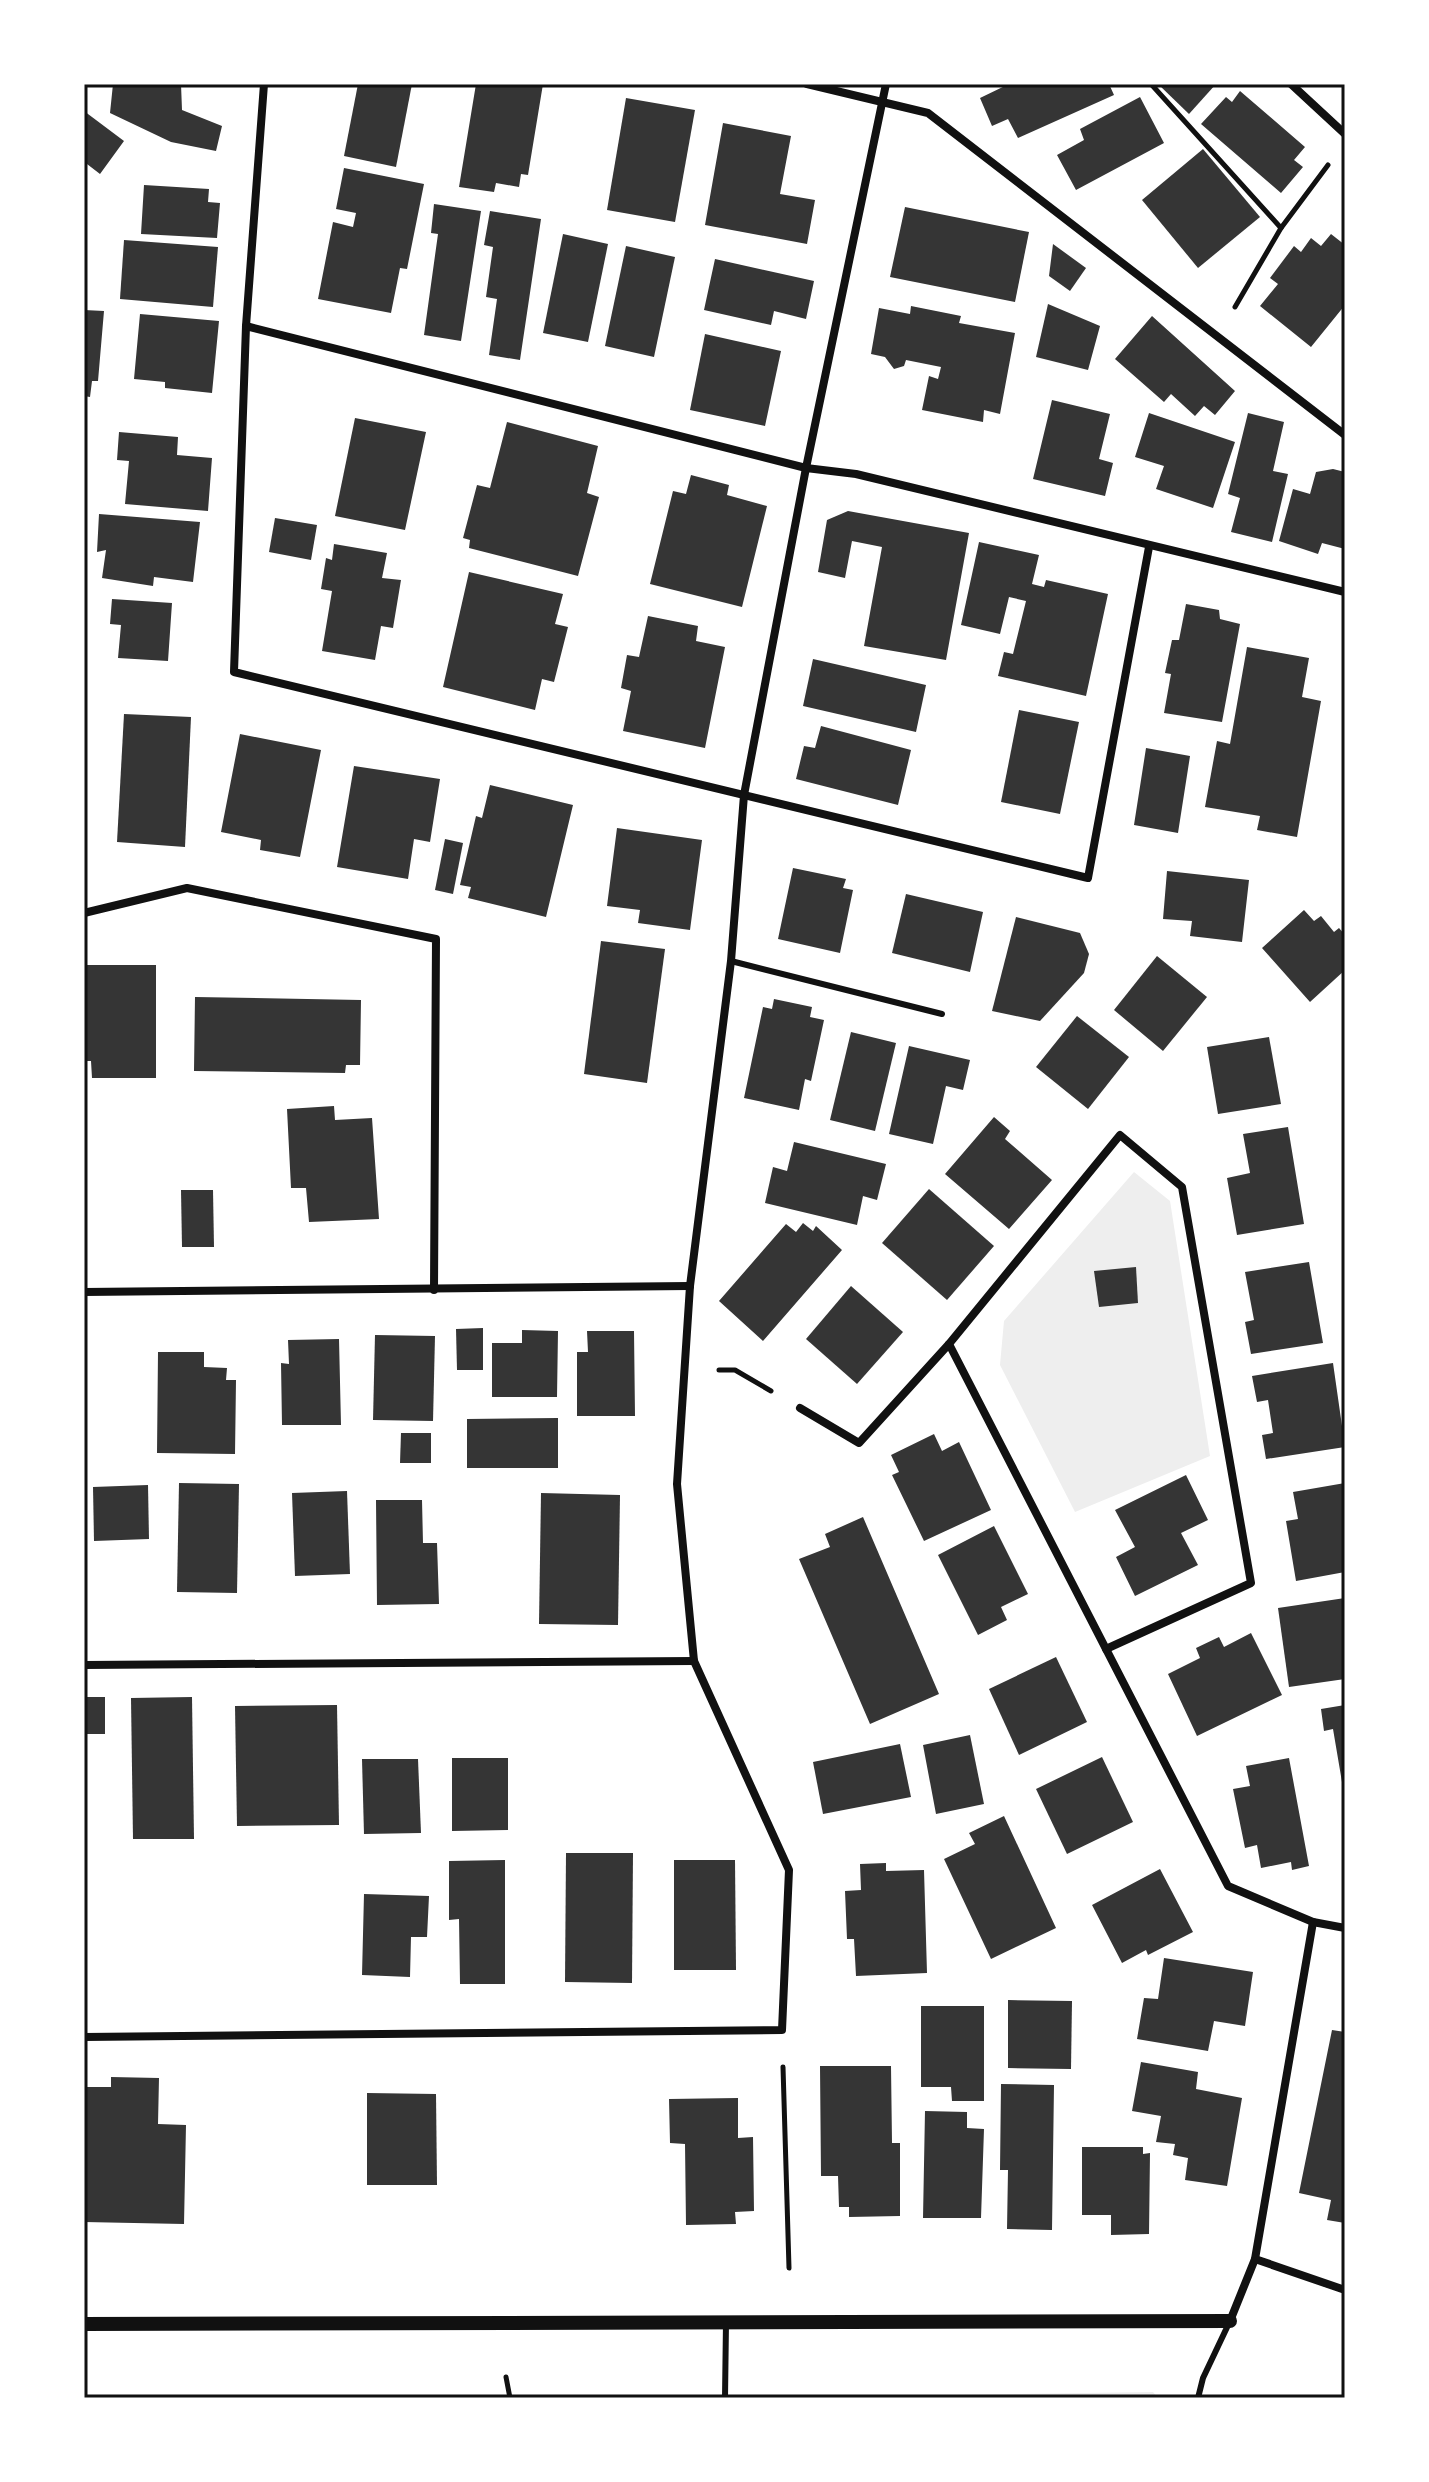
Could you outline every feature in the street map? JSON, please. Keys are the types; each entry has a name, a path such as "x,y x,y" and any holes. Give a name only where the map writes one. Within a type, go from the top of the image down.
{"street":[{"path":"264,84 246,326 234,672 1088,878 1149,547"},
{"path":"807,84 928,113 1345,435"},
{"path":"84,2037 782,2030 789,1870 694,1661 677,1484 690,1286 731,961 744,795 806,468 886,84"},
{"path":"1291,84 1345,134"},
{"path":"246,326 806,468 856,474 1345,592"},
{"path":"84,913 187,888 436,939 434,1290"},
{"path":"800,1408 859,1443 949,1344 1120,1135 1182,1187 1251,1583 1106,1649"},
{"path":"84,1292 690,1286"},
{"path":"949,1344 1228,1886 1313,1922 1345,1928"},
{"path":"84,1665 694,1661"},
{"path":"84,2324 1230,2321 1255,2259 1313,1922"},
{"path":"1255,2259 1345,2290"}],"lane":[{"path":"731,961 942,1014"},
{"path":"1198,2398 1203,2378 1230,2321"},
{"path":"725,2398 726,2322"}],"path":[{"path":"1151,84 1281,228"},
{"path":"1218,334 1281,228 1337,154"},
{"path":"782,2030 789,2268"},
{"path":"506,2377 510,2398"}],"shaded area":[{"path":"1134,1172 1170,1201 1210,1456 1075,1512 1000,1365 1004,1321"},
{"path":"1153,2392 1158,2398 760,2398"}],"building":[{"path":"113,84 181,84 182,110 222,126 216,151 171,142 110,113"},
{"path":"358,84 412,84 396,167 344,156"},
{"path":"476,84 543,84 528,175 521,174 519,187 496,183 494,192 459,187"},
{"path":"1009,84 1109,84 1114,95 1018,138 1008,119 992,126 980,98"},
{"path":"1158,84 1216,84 1189,114"},
{"path":"1240,91 1305,147 1294,160 1303,167 1281,193 1201,124 1226,97 1232,102"},
{"path":"1140,97 1164,143 1076,190 1057,155 1084,140 1080,129"},
{"path":"626,98 695,110 675,222 607,210"},
{"path":"84,111 124,141 100,174 87,164 84,168"},
{"path":"723,123 791,136 780,194 815,200 807,244 705,225"},
{"path":"1203,149 1260,217 1198,268 1142,200"},
{"path":"344,168 424,184 407,269 400,268 391,313 318,299 333,222 353,227 356,213 336,209"},
{"path":"144,185 209,189 208,202 220,203 217,238 141,234"},
{"path":"434,204 481,211 461,341 424,335 438,234 431,233"},
{"path":"905,207 1029,232 1015,302 890,277"},
{"path":"490,211 541,219 520,360 489,355 497,299 486,297 493,247 484,245"},
{"path":"563,234 608,244 588,342 543,333"},
{"path":"1331,234 1345,245 1345,305 1311,347 1260,306 1278,284 1270,278 1294,246 1301,252 1311,238 1321,246"},
{"path":"124,240 218,247 213,307 120,299"},
{"path":"1053,244 1086,268 1070,291 1049,276"},
{"path":"626,246 675,257 654,357 605,346"},
{"path":"715,259 814,281 806,319 774,311 771,325 704,310"},
{"path":"1048,304 1100,326 1088,370 1036,357"},
{"path":"911,306 961,316 959,323 1015,333 1000,414 984,410 983,422 922,410 929,376 938,379 941,367 906,360 904,366 894,369 885,357 871,354 879,308 910,314"},
{"path":"84,310 104,311 98,381 92,381 90,397 84,396"},
{"path":"140,314 219,321 212,393 165,388 165,382 134,379"},
{"path":"1152,316 1235,391 1215,415 1204,406 1195,416 1171,394 1164,402 1115,359"},
{"path":"705,334 781,351 765,426 690,410"},
{"path":"1052,400 1110,414 1099,459 1113,463 1105,496 1033,479"},
{"path":"1149,413 1235,442 1213,508 1156,489 1164,466 1135,457"},
{"path":"1248,413 1284,422 1273,471 1288,474 1272,542 1231,532 1240,498 1228,494"},
{"path":"355,418 426,432 405,530 335,516"},
{"path":"507,422 598,446 587,493 599,497 578,576 469,548 470,540 463,538 477,485 490,488"},
{"path":"119,432 178,437 177,455 212,458 208,511 125,504 129,461 117,460"},
{"path":"1333,469 1345,472 1345,549 1322,543 1318,554 1279,541 1293,489 1310,494 1316,472"},
{"path":"691,475 729,485 727,495 767,506 742,607 650,584 673,491 686,494"},
{"path":"848,511 969,533 946,660 864,646 882,547 852,541 845,578 818,572 827,520"},
{"path":"99,514 200,522 193,582 154,577 153,586 102,578 106,550 97,552"},
{"path":"275,518 317,525 311,560 269,552"},
{"path":"979,542 1039,555 1032,584 1044,587 1046,580 1108,594 1086,696 998,676 1004,652 1013,654 1026,601 1009,597 1000,634 961,625"},
{"path":"334,544 387,553 382,578 401,580 393,628 381,626 375,660 322,651 332,591 321,589 326,558 332,560"},
{"path":"469,572 563,594 555,624 568,627 554,682 542,679 535,710 443,687"},
{"path":"112,599 172,603 168,661 118,658 121,625 110,624"},
{"path":"1186,604 1219,610 1220,619 1240,624 1222,722 1164,713 1171,674 1165,673 1172,640 1179,640"},
{"path":"648,616 698,626 696,641 725,647 705,748 623,731 631,691 621,688 627,655 639,657"},
{"path":"1247,647 1309,658 1302,697 1321,701 1297,837 1257,830 1260,816 1205,807 1217,741 1230,744"},
{"path":"813,659 926,685 916,732 803,706"},
{"path":"1019,710 1079,722 1060,814 1001,802"},
{"path":"124,714 191,717 185,847 117,842"},
{"path":"821,726 911,750 898,805 796,779 804,746 815,748"},
{"path":"240,734 321,750 300,857 260,850 261,840 221,832"},
{"path":"1146,748 1190,756 1178,833 1134,825"},
{"path":"354,766 440,779 430,842 414,839 408,879 337,867"},
{"path":"490,785 573,805 546,917 468,898 471,887 460,885 476,816 482,818"},
{"path":"617,828 702,840 690,930 638,923 640,910 607,906"},
{"path":"445,839 463,843 453,894 435,890"},
{"path":"793,868 846,879 843,888 853,890 840,953 778,939"},
{"path":"1167,871 1249,880 1242,942 1190,936 1192,921 1163,919"},
{"path":"906,894 983,912 970,972 892,953"},
{"path":"1304,910 1314,921 1321,916 1334,932 1339,928 1345,935 1345,970 1310,1002 1262,948"},
{"path":"1016,917 1080,933 1089,954 1084,973 1040,1021 992,1011"},
{"path":"601,941 665,949 647,1083 584,1074"},
{"path":"1157,956 1207,997 1163,1051 1114,1010"},
{"path":"84,965 156,965 156,1078 92,1078 91,1061 84,1061"},
{"path":"195,997 361,1000 360,1065 346,1065 345,1073 194,1071"},
{"path":"774,999 812,1007 810,1017 824,1020 811,1081 805,1079 799,1110 744,1098 763,1007 772,1009"},
{"path":"1077,1016 1129,1057 1088,1109 1036,1067"},
{"path":"851,1032 896,1043 875,1131 830,1120"},
{"path":"1269,1037 1281,1104 1218,1114 1207,1047"},
{"path":"909,1046 970,1060 963,1090 946,1086 933,1144 889,1134"},
{"path":"334,1106 335,1120 372,1118 379,1219 309,1222 306,1188 291,1188 287,1109"},
{"path":"994,1117 1010,1131 1005,1139 1052,1180 1009,1229 945,1174"},
{"path":"1288,1127 1304,1224 1237,1235 1227,1178 1250,1173 1243,1134"},
{"path":"794,1142 886,1164 877,1200 863,1196 857,1225 765,1203 773,1167 787,1171"},
{"path":"929,1189 994,1246 947,1300 882,1243"},
{"path":"181,1190 213,1190 214,1247 182,1247"},
{"path":"803,1223 813,1231 816,1226 842,1250 763,1341 719,1301 786,1224 796,1232"},
{"path":"1309,1262 1323,1343 1251,1354 1245,1322 1254,1320 1245,1272"},
{"path":"1136,1267 1138,1303 1099,1307 1094,1271"},
{"path":"851,1286 903,1332 857,1384 806,1339"},
{"path":"483,1328 483,1370 457,1370 456,1329"},
{"path":"522,1330 558,1331 557,1397 492,1397 492,1343 522,1343"},
{"path":"587,1331 634,1331 635,1416 577,1416 577,1352 588,1352"},
{"path":"375,1335 435,1336 433,1421 373,1420"},
{"path":"339,1339 341,1425 282,1425 281,1363 289,1364 288,1340"},
{"path":"158,1352 204,1352 204,1367 227,1368 226,1380 236,1380 235,1454 157,1453"},
{"path":"1333,1363 1345,1447 1266,1459 1262,1435 1273,1433 1268,1400 1257,1402 1252,1376"},
{"path":"558,1418 558,1468 467,1468 467,1419"},
{"path":"401,1433 431,1433 431,1463 400,1463"},
{"path":"934,1434 942,1451 959,1442 991,1510 924,1541 892,1475 899,1472 891,1455"},
{"path":"1186,1475 1208,1520 1181,1533 1198,1565 1135,1596 1116,1557 1135,1547 1115,1510"},
{"path":"179,1483 239,1484 237,1593 177,1592"},
{"path":"1345,1483 1345,1572 1296,1581 1286,1521 1298,1519 1293,1492"},
{"path":"148,1485 149,1539 94,1541 93,1487"},
{"path":"347,1491 350,1574 295,1576 292,1493"},
{"path":"541,1493 620,1495 618,1625 539,1624"},
{"path":"376,1500 422,1500 423,1543 437,1543 439,1604 377,1605"},
{"path":"863,1517 939,1694 870,1724 799,1559 830,1547 825,1534"},
{"path":"994,1526 1028,1594 1001,1607 1007,1620 978,1635 938,1555"},
{"path":"1345,1598 1345,1679 1289,1687 1278,1608"},
{"path":"1251,1633 1282,1695 1197,1736 1168,1674 1200,1658 1196,1648 1219,1637 1224,1647"},
{"path":"1056,1657 1087,1722 1019,1755 989,1689"},
{"path":"84,1697 105,1697 105,1734 84,1734"},
{"path":"192,1697 194,1839 133,1839 131,1698"},
{"path":"337,1705 339,1825 237,1826 235,1706"},
{"path":"1345,1705 1343,1788 1333,1729 1324,1731 1321,1709"},
{"path":"970,1735 984,1804 936,1814 923,1745"},
{"path":"900,1744 911,1797 823,1814 813,1762"},
{"path":"1102,1757 1133,1822 1067,1854 1036,1789"},
{"path":"452,1758 508,1758 508,1830 452,1831"},
{"path":"1289,1758 1309,1866 1292,1870 1291,1862 1261,1868 1257,1845 1245,1848 1233,1789 1250,1786 1246,1766"},
{"path":"362,1759 418,1759 421,1833 364,1834"},
{"path":"1004,1816 1056,1928 991,1959 944,1859 975,1844 969,1833"},
{"path":"566,1853 633,1853 632,1983 565,1982"},
{"path":"505,1860 505,1984 460,1984 459,1919 449,1920 449,1861"},
{"path":"674,1860 735,1860 736,1970 674,1970"},
{"path":"886,1863 886,1871 924,1870 927,1973 856,1976 854,1939 847,1939 845,1891 861,1890 860,1864"},
{"path":"1160,1869 1193,1932 1148,1955 1146,1950 1122,1963 1092,1905"},
{"path":"364,1894 429,1896 427,1937 411,1937 410,1977 362,1975"},
{"path":"1164,1958 1253,1972 1245,2026 1214,2021 1208,2051 1137,2039 1144,1998 1158,1999"},
{"path":"1008,2000 1072,2001 1071,2069 1008,2068"},
{"path":"921,2006 984,2006 984,2101 952,2101 951,2087 921,2087"},
{"path":"1332,2030 1345,2032 1345,2223 1327,2220 1331,2200 1299,2193"},
{"path":"1141,2062 1198,2072 1196,2089 1242,2098 1227,2186 1185,2180 1188,2158 1173,2155 1175,2144 1156,2142 1161,2116 1132,2111"},
{"path":"820,2066 891,2066 892,2143 900,2143 900,2216 849,2217 849,2207 839,2207 838,2176 821,2176"},
{"path":"111,2077 159,2078 158,2124 186,2125 184,2224 84,2222 84,2087 111,2087"},
{"path":"1001,2084 1054,2085 1052,2230 1007,2229 1008,2170 1000,2170"},
{"path":"367,2093 436,2094 437,2185 367,2185"},
{"path":"738,2098 738,2138 753,2137 754,2211 735,2212 736,2224 686,2225 685,2144 670,2143 669,2099"},
{"path":"925,2111 967,2112 967,2128 984,2129 981,2218 923,2218"},
{"path":"1082,2147 1143,2147 1143,2154 1150,2153 1149,2234 1111,2235 1111,2215 1082,2215"}]}
